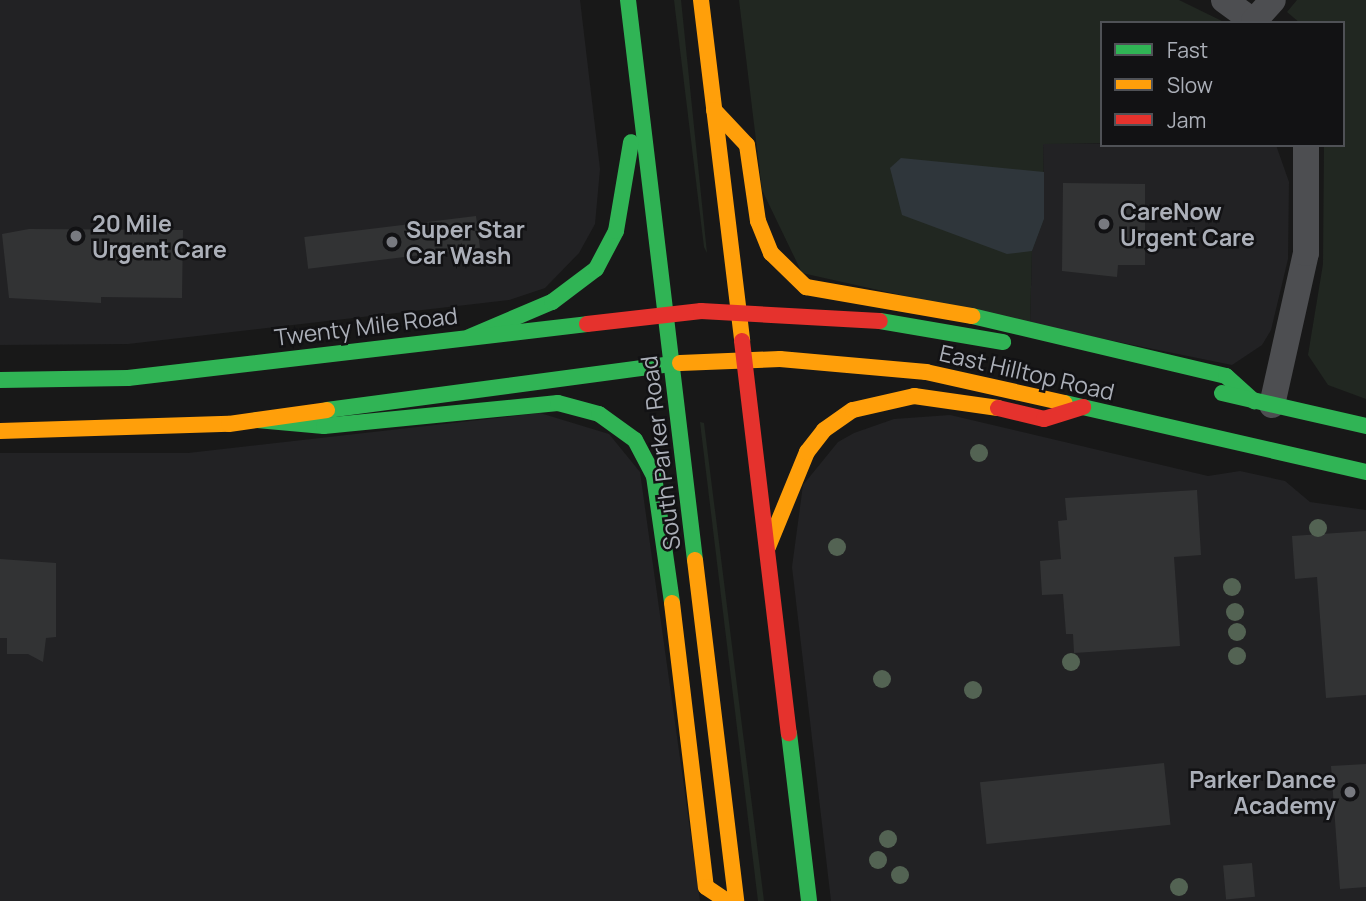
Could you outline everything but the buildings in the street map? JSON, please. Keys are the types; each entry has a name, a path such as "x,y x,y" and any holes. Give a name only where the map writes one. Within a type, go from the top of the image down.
{"main road":[{"name":"South Parker Road","path":"628,0 736,901"},
{"path":"701,0 809,901"},
{"path":"468,337 566,294 605,257 624,197 639,88"},
{"path":"714,110 747,145 758,221 771,253 806,287 828,295 944,310 1226,376 1263,403"},
{"name":"Twenty Mile Road","path":"0,380 128,377 666,314 738,312"},
{"name":"East Hilltop Road","path":"738,312 915,325 1366,426"},
{"name":"East Hilltop Road","path":"672,363 743,358 895,367 1366,472"},
{"path":"0,431 156,430 257,420 295,411 672,363"},
{"path":"767,549 807,452 824,430 853,410 914,396 960,399 1044,419 1083,407"},
{"path":"257,420 324,426 558,403 600,414 635,440 654,477 661,510 706,887 727,901"}],"street":[{"path":"1224,0 1254,21"},
{"path":"1256,21 1273,0"},
{"path":"1263,403 1306,253 1306,147"}],"shaded area":[{"path":"0,0 580,0 600,169 595,224 579,253 545,288 509,300 128,344 0,345"},
{"path":"674,0 681,0 707,253 704,247"},
{"path":"739,0 1179,0 1222,21 1100,21 1100,143 1043,144 1044,219 1032,251 1030,324 802,273 762,190"},
{"path":"1297,0 1366,0 1366,399 1328,385 1308,355 1323,264 1324,147 1345,147 1345,21 1298,21 1287,12"},
{"path":"1043,143 1100,143 1100,147 1277,147 1289,182 1288,259 1271,330 1262,345 1232,365 1030,324 1032,251 1044,219"},
{"path":"901,158 1044,172 1044,219 1032,251 1007,254 902,215 890,168"},
{"path":"540,413 609,434 640,472 700,901 0,901 0,453 188,453"},
{"path":"950,415 1208,476 1240,471 1285,481 1310,502 1366,510 1366,901 831,901 792,567 803,485 838,442 854,433 894,419"},
{"path":"700,422 704,423 764,901 758,901"}],"traffic: fast":[{"path":"628,0 695,560"},
{"path":"469,337 552,302 596,269 616,231 631,142"},
{"path":"972,316 1226,376 1254,401"},
{"path":"880,321 1003,342"},
{"path":"0,380 128,378 587,324"},
{"path":"327,410 680,363"},
{"path":"1222,393 1366,426"},
{"path":"257,420 324,426 558,403 599,414 635,440 654,476 672,603"},
{"path":"1065,403 1366,472"},
{"path":"789,733 809,901"}],"traffic: slow":[{"path":"701,0 742,341"},
{"path":"714,110 747,145 758,221 771,253 806,287 972,316"},
{"path":"680,363 780,359 926,372 1065,403"},
{"path":"768,547 807,452 824,430 853,410 914,396 998,408"},
{"path":"0,431 229,424 327,410"},
{"path":"695,560 736,901"},
{"path":"672,603 706,887 727,901"}],"traffic: jam":[{"path":"587,324 701,311 880,321"},
{"path":"742,341 789,733"},
{"path":"998,408 1044,419 1083,407"}],"place":[{"name":"CareNow Urgent Care","path":"1104,224"},
{"name":"20 Mile Urgent Care","path":"76,236"},
{"name":"Super Star Car Wash","path":"392,242"},
{"name":"Parker Dance Academy","path":"1350,792"}]}
